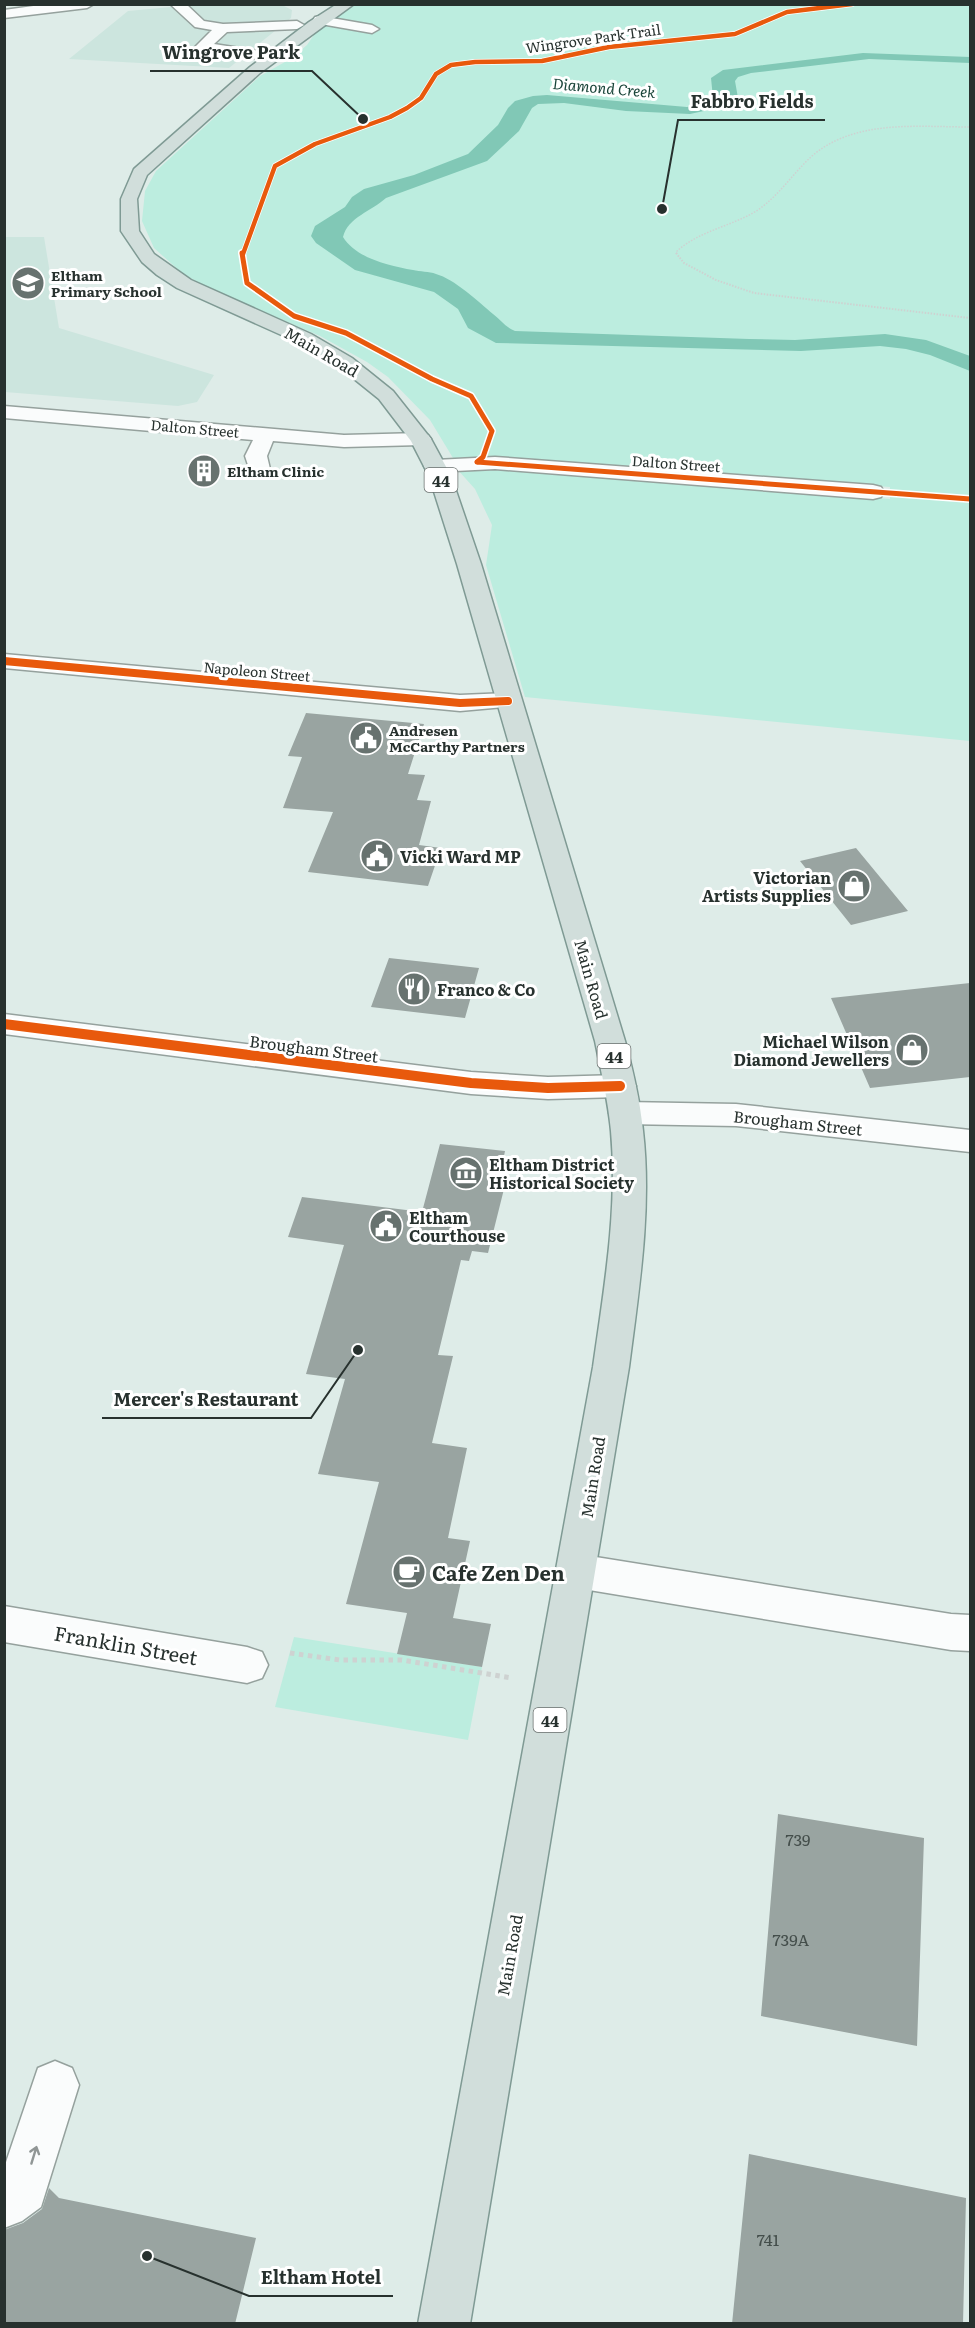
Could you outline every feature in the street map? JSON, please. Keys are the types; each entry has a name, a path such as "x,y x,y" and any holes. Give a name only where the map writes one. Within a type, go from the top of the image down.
{"main road":[{"name":"Main Road","path":"265,61 297,24 318,10 347,4"},
{"name":"Main Road","path":"318,10 265,61 140,173 129,199 130,231 148,258 184,284 304,338 345,362 386,395 421,439 435,466 469,564 610,1041 622,1099 628,1145 627,1217 617,1315 577,1570 444,2324"}],"street":[{"path":"4,14 87,4"},
{"path":"177,4 200,24 223,28 297,24"},
{"path":"318,10 372,29"},
{"path":"223,28 202,47 265,61"},
{"name":"Dalton Street","path":"4,412 372,442 421,439"},
{"path":"259,469 256,456 266,434"},
{"name":"Dalton Street","path":"435,466 495,463 873,492"},
{"name":"Napoleon Street","path":"4,661 460,703 508,701"},
{"name":"Brougham Street","path":"4,1024 471,1083 548,1089 736,1115 970,1141"},
{"path":"577,1570 951,1632 970,1633"},
{"name":"Franklin Street","path":"4,1624 247,1665"},
{"path":"4,2203 23,2189 55,2085"}],"path":[{"path":"970,127 867,131 836,141 823,147 772,200 756,212 689,242 676,252 682,262 713,280 762,296 871,305 970,318"},
{"path":"247,1665 277,1654 340,1660 388,1659 556,1686"}],"shaded area":[{"path":"203,4 282,5 292,10 291,18 229,68 69,59 128,11"},
{"path":"355,5 970,5 970,741 525,697 486,565 492,525 475,489 457,469 491,468 890,499 890,487 493,457 453,458 430,420 388,377 367,362 320,336 209,288 183,274 154,248 142,221 145,191 156,171 260,76 292,58 307,45 318,29"},
{"path":"863,53 970,57 970,63 869,59 751,73 738,77 735,81 738,98 736,104 690,114 626,111 564,103 538,104 532,108 519,131 487,161 386,198 355,219 343,237 356,250 374,260 433,273 458,285 515,331 795,340 885,334 926,340 970,356 970,371 930,355 880,346 801,351 496,343 468,328 458,309 434,292 355,270 316,243 311,236 315,226 345,207 352,197 364,189 414,175 468,154 498,125 515,101 547,95 687,107 706,103 713,98 711,78 723,70"},
{"name":"Eltham Primary School","path":"5,237 44,237 59,328 214,375 197,402 178,406 5,392"},
{"path":"294,1637 482,1667 468,1740 275,1707"}],"building":[{"path":"306,713 424,724 408,774 425,775 417,800 431,801 419,845 441,848 428,886 308,872 333,812 283,808 302,757 288,756"},
{"name":"Victorian Artists Supplies","path":"856,848 908,911 851,925 800,861"},
{"name":"Franco & Co","path":"389,958 479,968 465,1018 371,1007"},
{"name":"Michael Wilson Diamond Jewellers","path":"970,983 970,1077 870,1088 831,998"},
{"path":"440,1144 505,1151 499,1180 506,1181 488,1253 472,1251 469,1261 461,1260 438,1355 453,1356 432,1443 467,1448 448,1538 470,1541 453,1618 491,1624 482,1667 397,1654 407,1613 346,1604 379,1482 318,1474 345,1379 306,1374 344,1245 288,1237 302,1197 422,1212"},
{"path":"778,1814 924,1838 917,2046 761,2016"},
{"path":"749,2154 966,2198 963,2324 732,2324"},
{"path":"49,2188 59,2198 256,2238 235,2324 4,2324 4,2230 23,2223 42,2209"}],"cycle path":[{"name":"Wingrove Park Trail","path":"477,462 483,457 492,431 471,396 432,379 346,333 294,316 247,283 242,251 275,166 315,144 390,117 407,108 421,98 436,74 451,65 475,62 542,61 609,47 735,34 787,12 852,4"},
{"path":"477,462 970,499"},
{"path":"4,661 460,703 508,701"},
{"path":"4,1024 471,1083 548,1088 620,1086"}],"place":[{"name":"Wingrove Park","path":"363,119"},
{"name":"Fabbro Fields","path":"662,209"},
{"name":"Eltham Primary School","path":"28,283"},
{"name":"Eltham Clinic","path":"204,471"},
{"name":"Andresen McCarthy Partners","path":"366,738"},
{"name":"Vicki Ward MP","path":"377,856"},
{"name":"Victorian Artists Supplies","path":"854,886"},
{"name":"Franco & Co","path":"414,989"},
{"name":"Michael Wilson Diamond Jewellers","path":"912,1050"},
{"name":"Eltham District Historical Society","path":"466,1173"},
{"name":"Eltham Courthouse","path":"386,1226"},
{"name":"Mercer's Restaurant","path":"358,1350"},
{"name":"Cafe Zen Den","path":"409,1572"},
{"name":"Eltham Hotel","path":"147,2256"}],"water label":[{"name":"Diamond Creek","path":"604,87"}]}
